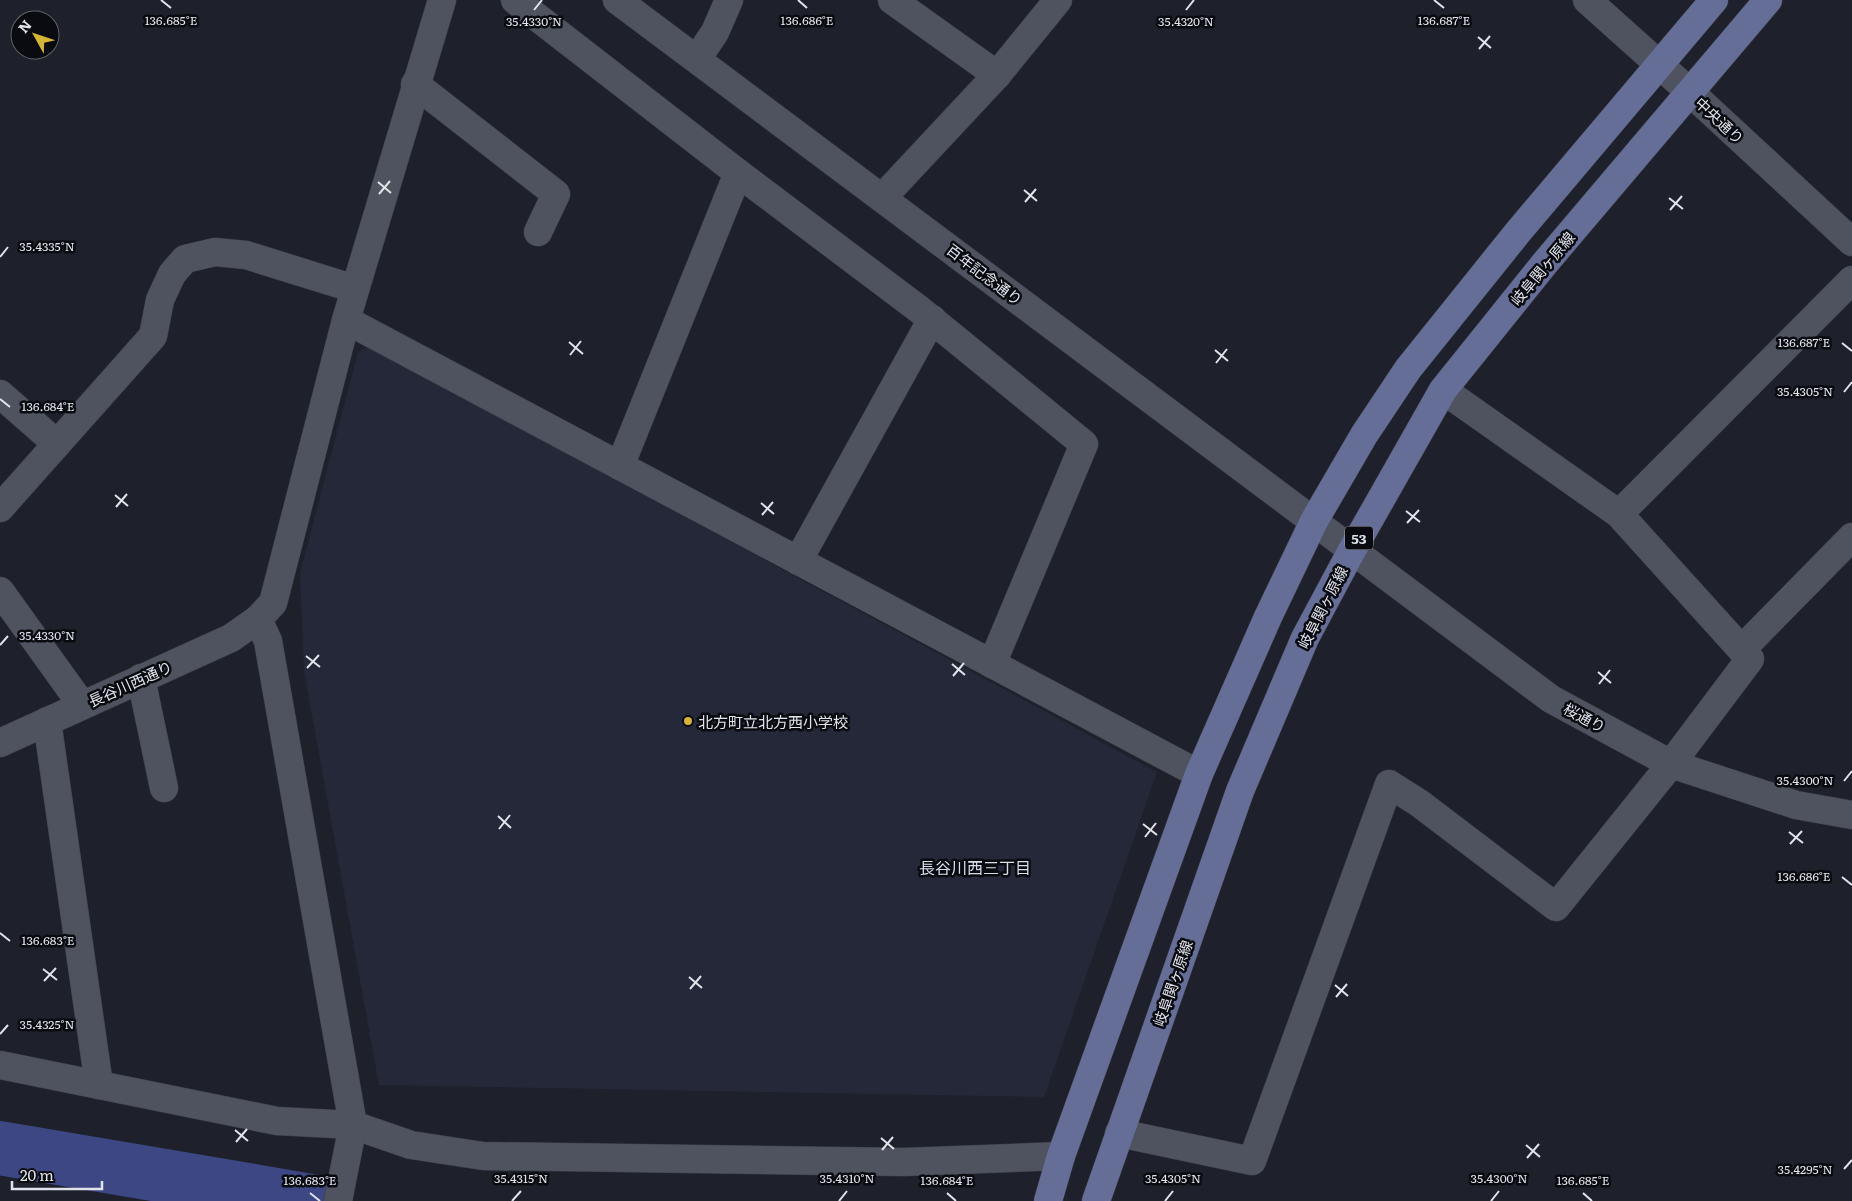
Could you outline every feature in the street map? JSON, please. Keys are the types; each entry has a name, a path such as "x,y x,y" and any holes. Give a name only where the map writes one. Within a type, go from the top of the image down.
{"main road":[{"path":"1048,1201 1059,1164 1199,774 1268,617 1314,521 1364,435 1408,369 1518,232 1714,0"},
{"name":"岐阜関ヶ原線","path":"1096,1201 1240,791 1305,638 1351,552 1443,390 1545,263 1768,0"}],"street":[{"name":"長谷川西通り","path":"0,742 231,638 258,619 273,603 346,320 415,84 442,0"},
{"path":"515,0 738,173 932,319 1084,444 992,664"},
{"name":"百年記念通り","path":"617,0 1314,521 1351,552"},
{"path":"697,59 715,32 730,0"},
{"path":"892,0 997,74"},
{"path":"883,197 997,74 1058,0"},
{"name":"中央通り","path":"1587,0 1852,242"},
{"path":"415,84 556,194 538,232"},
{"path":"620,466 738,173"},
{"path":"0,508 154,336 160,300 172,274 185,259 215,252 246,255 355,289"},
{"path":"1619,514 1852,280"},
{"path":"798,561 932,319"},
{"path":"346,320 1199,774"},
{"path":"1120,1133 1252,1161 1389,784 1419,803 1556,907 1672,764 1750,659 1619,514 1443,390"},
{"path":"0,394 57,444"},
{"path":"1742,649 1852,536"},
{"name":"桜通り","path":"1351,552 1551,699 1672,764 1796,806 1852,815"},
{"path":"0,591 82,705"},
{"path":"258,619 268,642 353,1129 338,1201"},
{"path":"142,678 164,788"},
{"path":"46,721 99,1086"},
{"path":"0,1065 277,1120 353,1129 411,1145 484,1156 1059,1164"}],"shaded area":[{"name":"北方町立北方西小学校","path":"369,346 1157,772 1044,1097 379,1085 304,671 300,573 358,352"}],"waterway":[{"path":"0,1148 312,1201"}],"place":[{"name":"北方町立北方西小学校","path":"688,721"}],"district":[{"name":"長谷川西三丁目","path":"975,867"}]}
